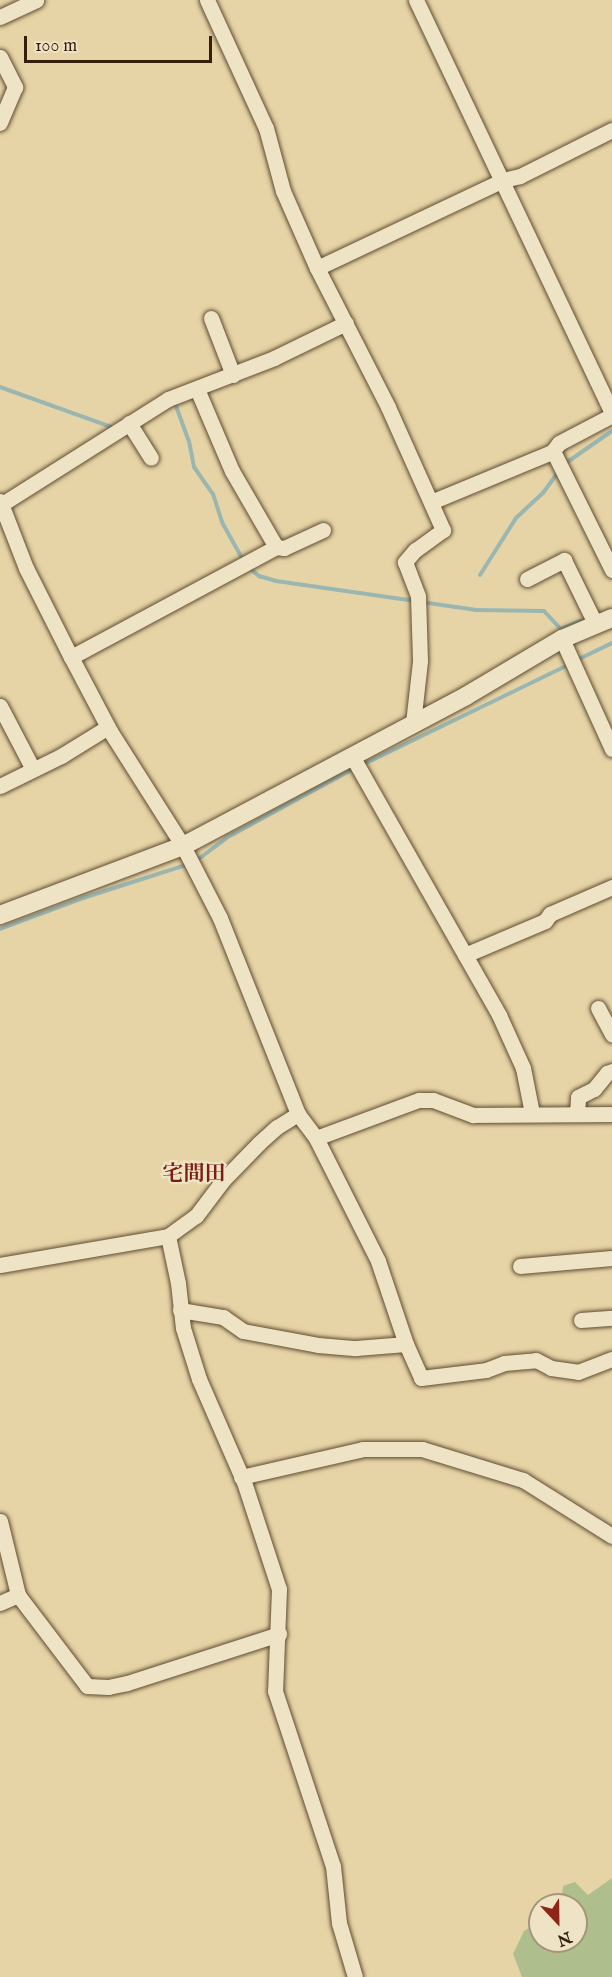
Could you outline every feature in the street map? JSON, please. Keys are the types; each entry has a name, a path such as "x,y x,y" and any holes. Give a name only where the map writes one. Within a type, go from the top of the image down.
{"street":[{"path":"0,17 36,0"},
{"path":"207,0 266,128 283,191 317,268 346,323 443,530 415,550 405,562 418,596 420,661 413,723"},
{"path":"416,0 612,413 559,443 553,451 431,502"},
{"path":"0,57 15,87 0,123"},
{"path":"317,268 503,180 520,176 612,130"},
{"path":"211,318 233,375"},
{"path":"346,323 233,375 168,399 1,502 26,568 71,657 108,727 185,850 220,918 298,1114 316,1138 378,1261 405,1344 422,1378 486,1370 504,1363 536,1360 551,1368 579,1372 612,1359"},
{"path":"197,389 232,471 276,548"},
{"path":"129,423 151,458"},
{"path":"553,451 612,570"},
{"path":"71,657 276,548 284,548 323,530"},
{"path":"0,915 185,850 352,756 466,696 562,639 604,621 564,560 526,579"},
{"path":"562,639 612,749"},
{"path":"0,706 33,769"},
{"path":"0,786 108,727"},
{"path":"352,756 499,1016 523,1068 532,1113"},
{"path":"465,956 545,921 550,914 612,887"},
{"path":"598,1008 612,1034"},
{"path":"577,1113 578,1097 594,1089 606,1072 612,1071"},
{"path":"316,1138 418,1100 433,1100 473,1115 612,1114"},
{"path":"0,1265 168,1236 196,1216 224,1179 277,1127 298,1114"},
{"path":"168,1236 178,1283 180,1310 199,1379 241,1477 279,1589 275,1691 333,1866 339,1923 355,1977"},
{"path":"520,1266 612,1258"},
{"path":"180,1310 223,1317 243,1331 318,1345 356,1348 405,1344"},
{"path":"581,1320 612,1318"},
{"path":"241,1477 363,1449 422,1449 523,1480 612,1536"},
{"path":"0,1521 18,1595 87,1686 108,1687 127,1683 279,1634"},
{"path":"0,1603 18,1595"}],"green space":[{"path":"612,1878 612,1977 522,1977 513,1954 524,1931 528,1928 528,1953 588,1953 588,1895"},
{"path":"575,1882 586,1893 562,1893 563,1886"}],"waterway":[{"path":"0,387 111,427"},
{"path":"176,406 189,441 194,467 213,494 223,524 243,560"},
{"path":"563,465 612,431"},
{"path":"480,575 516,518 543,493 559,471"},
{"path":"247,566 259,576 276,581 414,601"},
{"path":"421,602 476,610 544,611 561,629 580,621"},
{"path":"575,661 612,643"},
{"path":"362,765 568,665"},
{"path":"196,861 226,838 355,768"},
{"path":"0,929 83,898 189,864"}],"district":[{"name":"宅間田","path":"194,1175"}]}
